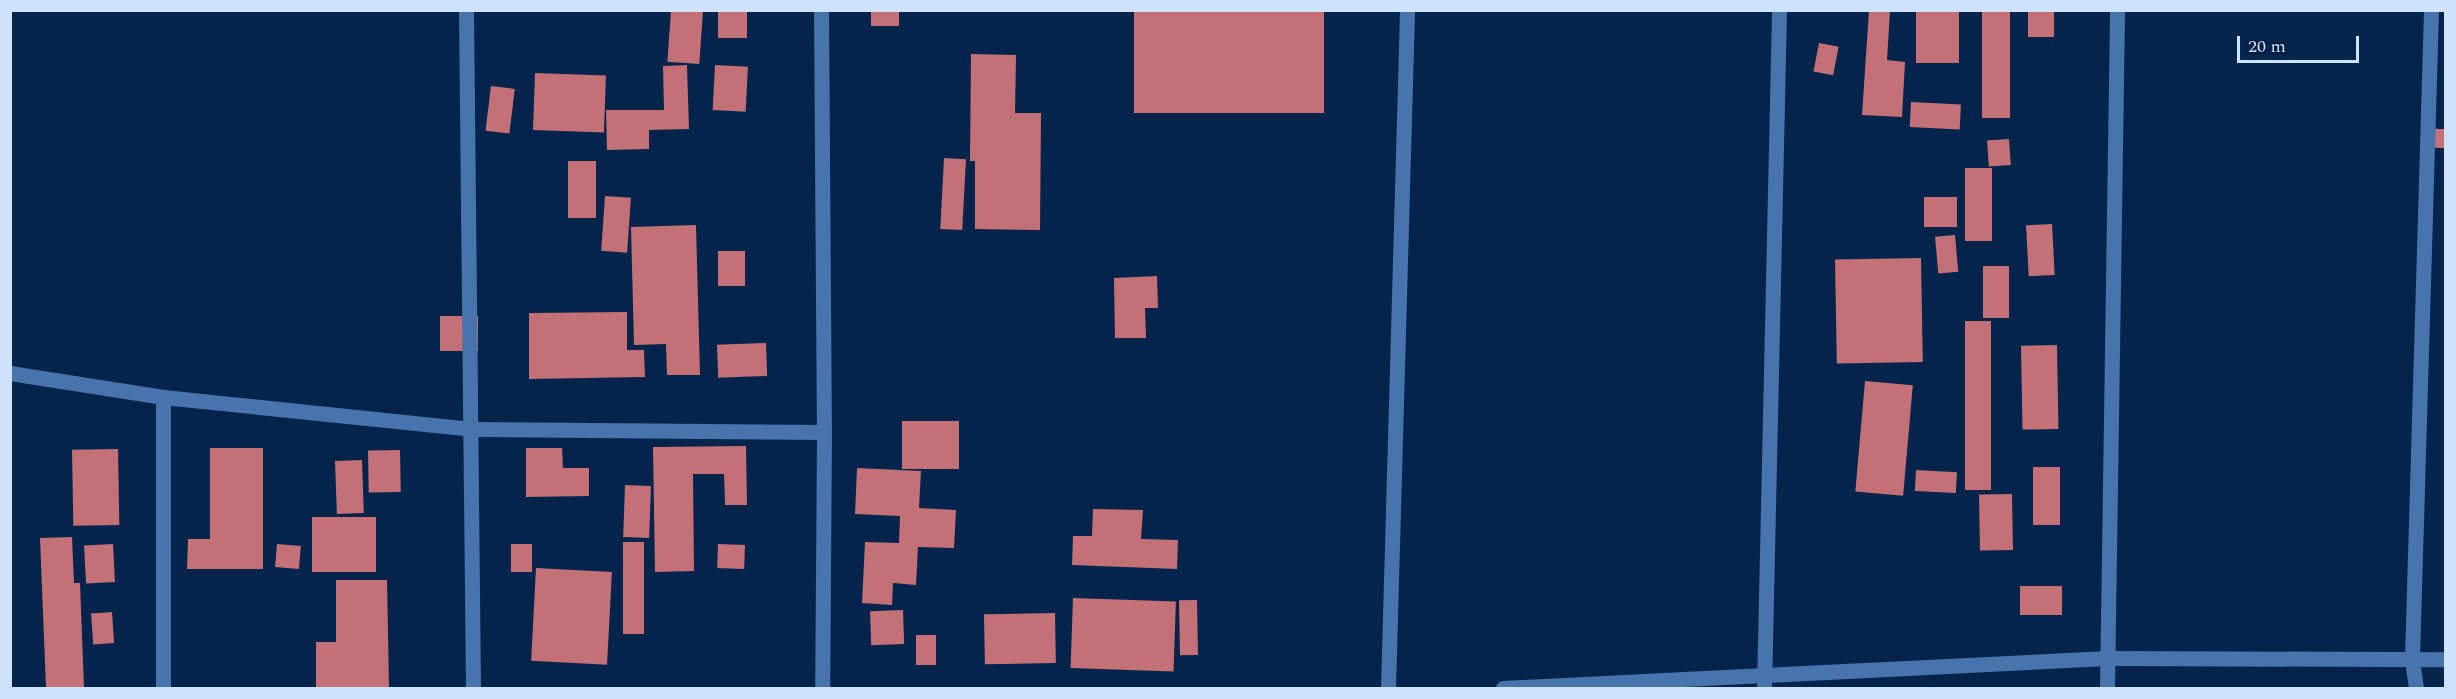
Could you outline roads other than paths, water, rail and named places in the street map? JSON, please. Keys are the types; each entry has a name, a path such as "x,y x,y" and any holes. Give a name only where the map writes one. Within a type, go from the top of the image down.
{"street":[{"path":"466,10 473,688"},
{"path":"821,10 824,432 822,688"},
{"path":"1388,688 1407,10"},
{"path":"1764,682 1779,10"},
{"path":"2107,688 2117,10"},
{"path":"2416,688 2412,658 2431,10"},
{"path":"10,373 163,398 471,429 824,432"},
{"path":"163,398 163,688"},
{"path":"1503,688 1764,682 2107,658 2445,659"}]}
